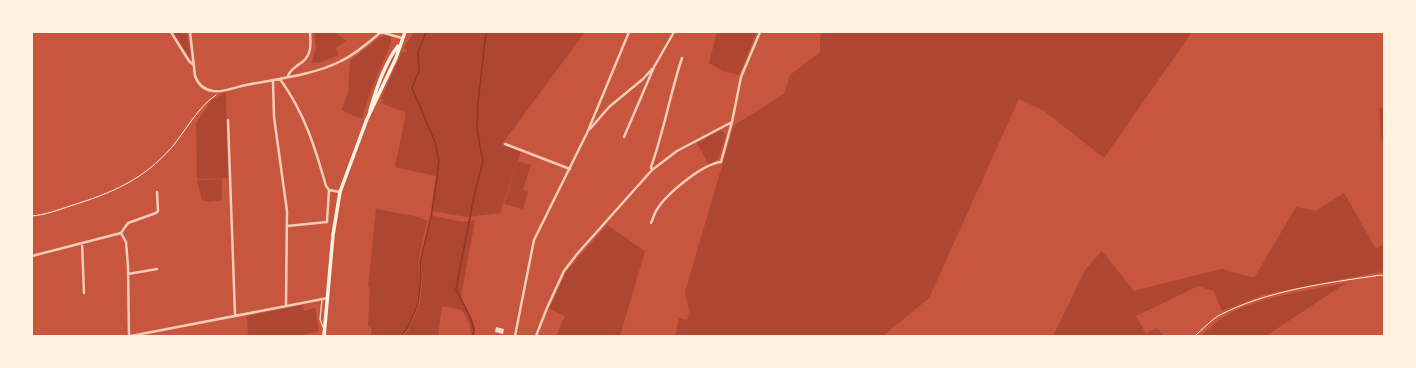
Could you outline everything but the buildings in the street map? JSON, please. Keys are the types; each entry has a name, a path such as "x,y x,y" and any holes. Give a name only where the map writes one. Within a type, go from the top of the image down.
{"main road":[{"path":"324,336 333,235 340,192 368,119 380,81 391,55 400,43 405,32"}],"street":[{"path":"171,32 188,61 194,66"},
{"path":"190,32 195,76 198,83 206,90 221,92 242,86 273,81 330,66 357,52 380,33 402,38"},
{"path":"288,76 290,71 305,60 310,53 310,32"},
{"path":"515,336 534,240 587,133 629,32"},
{"path":"624,137 654,67 674,32"},
{"path":"651,223 656,210 684,182 710,166 721,162 732,122 741,77 760,32"},
{"path":"652,170 651,167 663,130 676,75 682,58"},
{"path":"587,133 609,107 643,80 654,67"},
{"path":"280,79 302,114 316,150 326,186 329,190 327,222 287,226"},
{"path":"273,81 274,118 287,211 286,305"},
{"path":"228,120 235,316"},
{"path":"536,336 564,271 577,254 652,170 677,151 732,122"},
{"path":"505,144 570,169"},
{"path":"329,190 340,192"},
{"path":"32,256 121,233 128,223 158,211 157,192"},
{"path":"121,233 126,242 130,336 328,298"},
{"path":"82,243 84,293"},
{"path":"128,274 157,269"}],"lane":[{"path":"323,298 320,319 325,329"}],"path":[{"path":"32,216 89,200 138,178 156,164 206,104 221,92"},
{"path":"1195,336 1217,317 1242,305 1286,292 1366,277 1384,276"}],"shaded area":[{"path":"173,32 187,32 191,58 189,57"},
{"path":"314,32 339,32 337,34 346,41 336,48 339,55 322,62 311,63 316,49"},
{"path":"414,32 585,32 502,144 521,152 500,213 467,217 431,211 436,176 395,167 406,113 381,103 384,100 381,99 402,52 406,53 407,50 404,48"},
{"path":"717,32 751,32 756,34 739,75 725,72 709,63"},
{"path":"823,32 1192,32 1104,158 1044,111 1019,99 929,298 883,336 675,336 679,318 687,320 689,312 685,292 733,128 736,124 784,94 790,75 820,52 820,35"},
{"path":"386,35 391,37 391,43 371,90 362,119 341,110 348,94 350,61 380,37"},
{"path":"226,92 228,178 197,179 196,123 212,100"},
{"path":"1379,108 1384,108 1384,141 1382,143"},
{"path":"721,130 726,135 718,159 709,165 697,143"},
{"path":"518,161 531,165 523,190 528,192 523,209 504,204"},
{"path":"222,179 222,200 210,202 202,200 197,180"},
{"path":"1344,193 1376,249 1384,244 1384,271 1263,295 1222,311 1214,291 1198,286 1136,316 1146,334 1157,328 1164,336 1053,336 1085,270 1102,251 1134,291 1222,269 1254,278 1296,207 1316,211"},
{"path":"376,209 419,217 427,221 418,263 420,277 417,302 407,327 399,336 370,336 372,329 368,326 370,287 368,287"},
{"path":"431,215 462,222 475,220 461,297 472,319 475,329 475,336 471,336 470,325 462,310 442,306 438,336 402,336 408,331 420,303 423,277 421,263"},
{"path":"607,225 645,251 620,336 556,336 565,316 549,309 566,272"},
{"path":"1346,283 1266,336 1201,336 1214,323 1233,312 1264,300"},
{"path":"303,305 304,311 315,308 319,331 298,336 248,336 247,316"}],"waterway":[{"path":"401,336 408,327 418,303 421,277 420,263 432,212 439,162 435,142 412,88 419,71 418,52 426,32"},
{"path":"473,336 474,330 471,319 456,289 475,192 483,162 477,128 478,103 486,32"}]}
